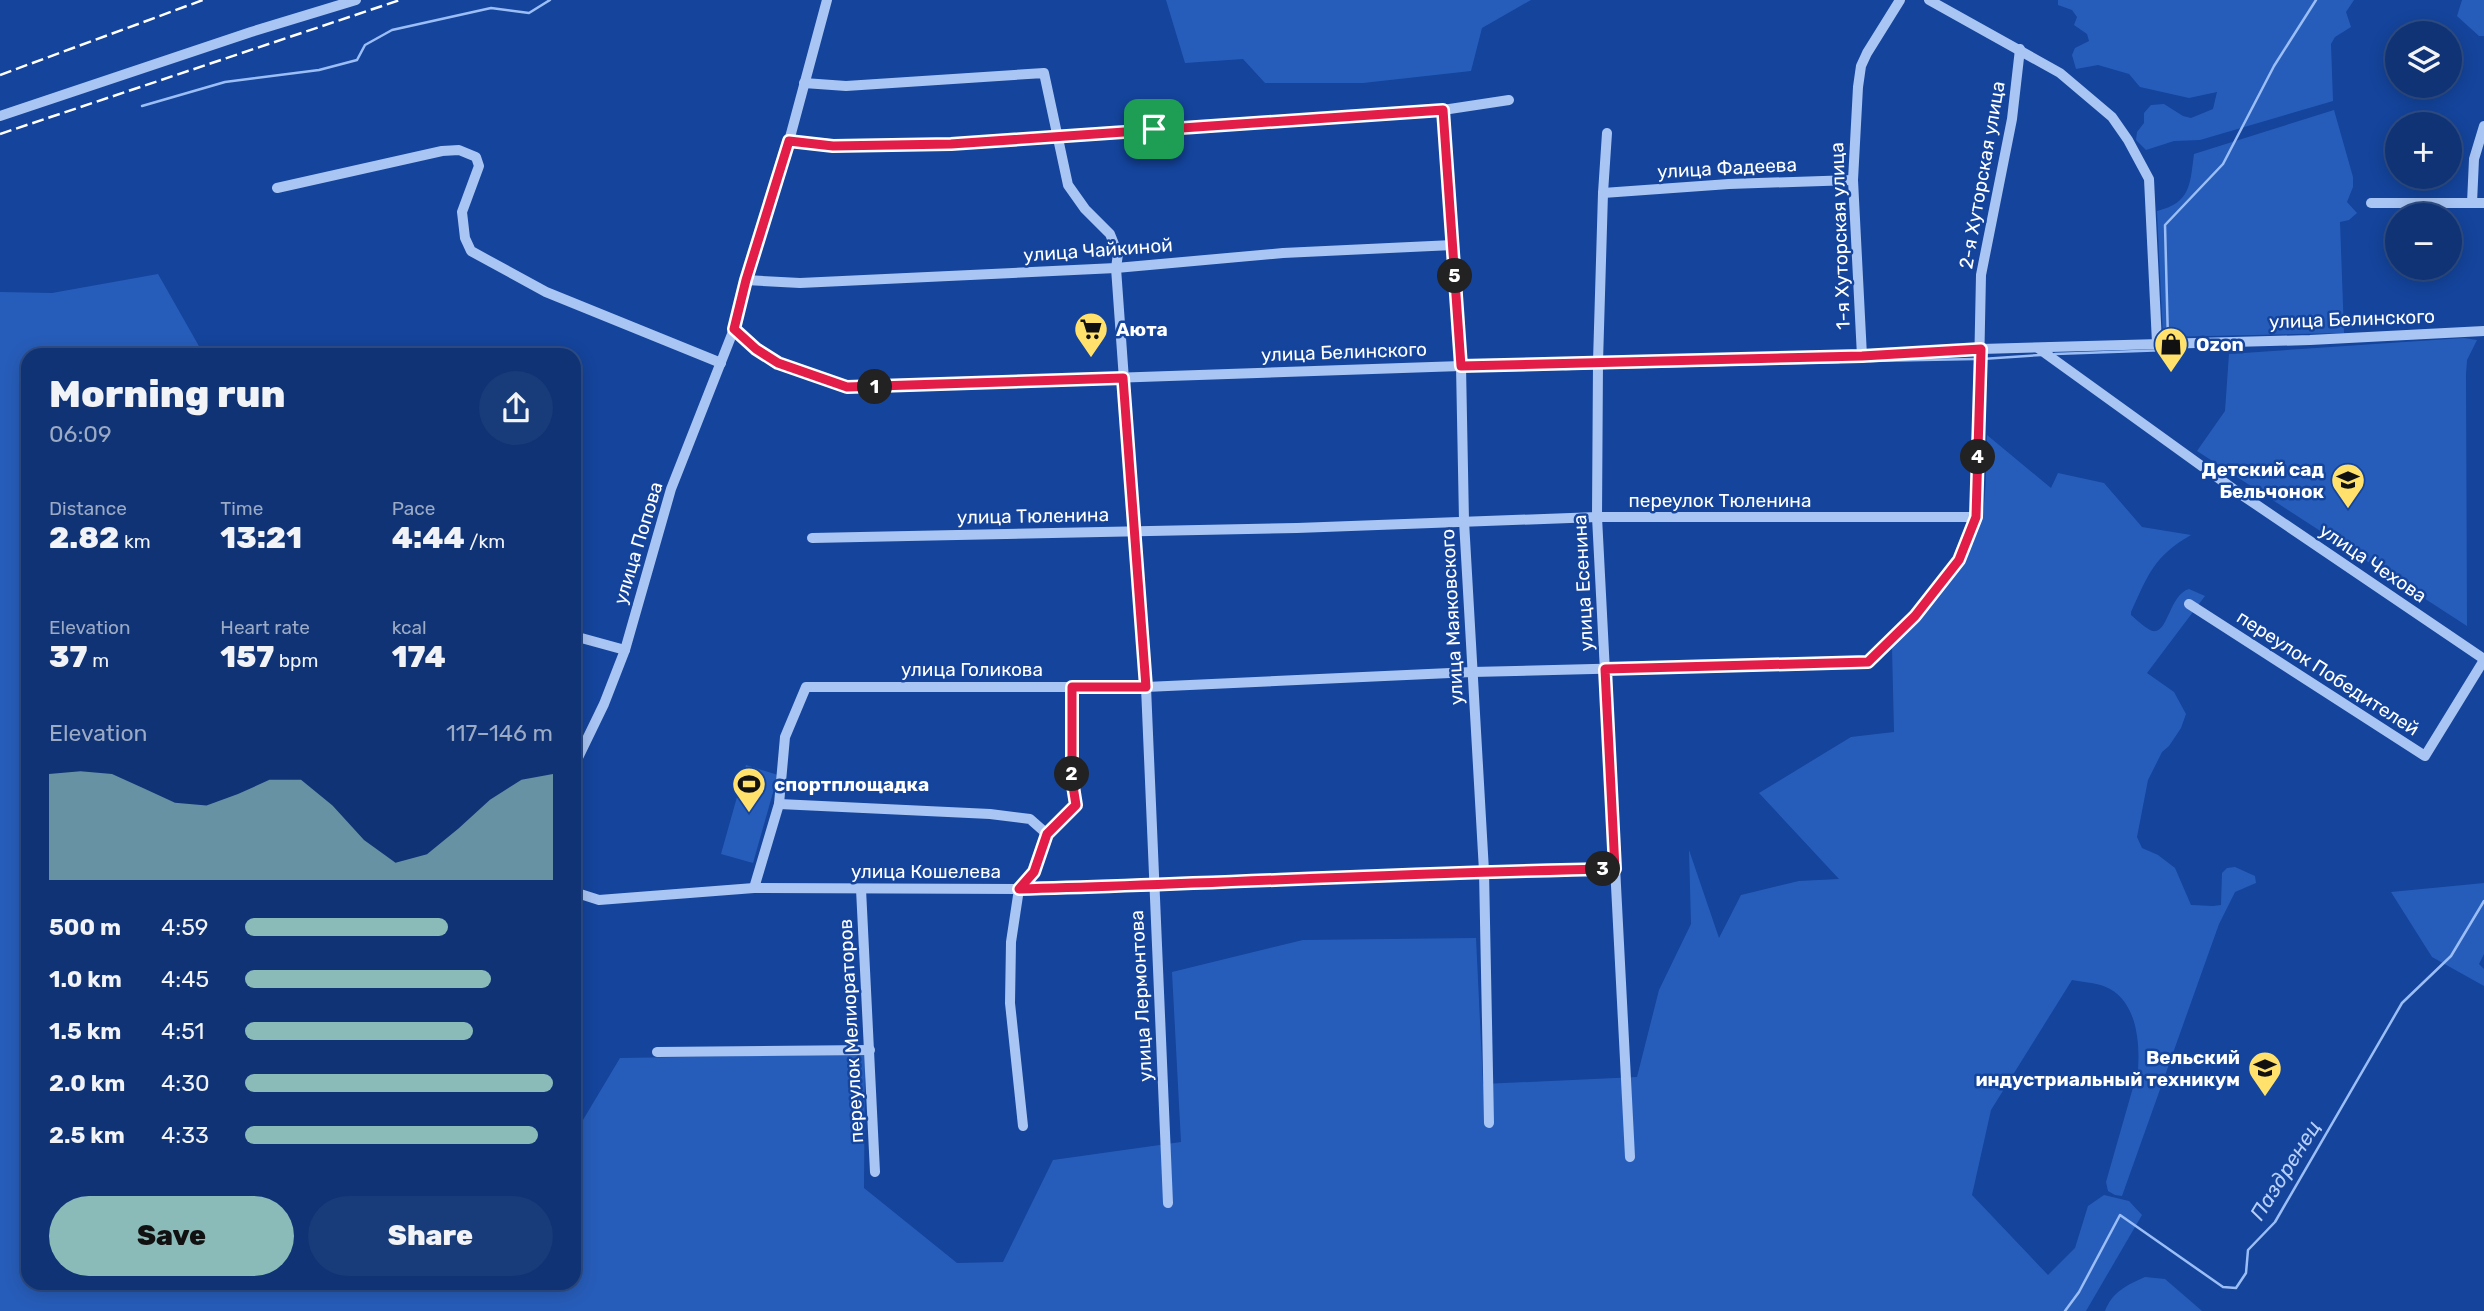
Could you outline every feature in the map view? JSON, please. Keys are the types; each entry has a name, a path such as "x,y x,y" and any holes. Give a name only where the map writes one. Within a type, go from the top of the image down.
{"street":[{"path":"0,116 251,32 356,0"},
{"path":"734,329 827,0"},
{"name":"1-я Хуторская улица","path":"1862,356 1853,180 1861,66 1900,0"},
{"path":"1929,0 2060,73 2112,117 2149,179 2157,343"},
{"name":"2-я Хуторская улица","path":"1976,517 1981,275 2012,119 2020,49"},
{"name":"улица Лермонтова","path":"804,83 846,86 1044,73 1068,185 1085,209 1110,234 1118,254 1116,268 1123,378 1146,687 1168,1203"},
{"path":"789,141 876,147 1443,110 1509,100"},
{"name":"улица Маяковского","path":"1443,110 1461,366 1464,521 1484,870 1489,1123"},
{"path":"2371,203 2478,203 2474,159 2484,126"},
{"name":"улица Есенина","path":"1607,133 1598,362 1597,517 1630,1157"},
{"path":"277,187 442,150 466,152 476,157 479,166 462,212 465,238 471,251 546,292 721,363"},
{"name":"улица Фадеева","path":"1603,193 1729,184 1853,180"},
{"name":"улица Чайкиной","path":"746,280 800,283 1116,268 1283,253 1453,245"},
{"name":"улица Белинского","path":"734,329 756,349 778,363 847,387 1461,366 1862,356 1981,349 2310,340 2484,331"},
{"name":"улица Попова","path":"581,752 604,704 625,650 671,489 734,329"},
{"name":"улица Чехова","path":"2038,348 2239,493 2484,659"},
{"name":"переулок Тюленина","path":"1464,521 1597,517 1976,517"},
{"name":"улица Голикова","path":"754,887 779,804 785,737 806,687 1146,687 1472,672 1868,662 1915,616 1959,560 1976,517"},
{"name":"улица Тюленина","path":"812,538 1297,528 1464,521"},
{"name":"переулок Победителей","path":"2189,604 2424,756 2484,659"},
{"path":"581,638 625,650"},
{"path":"1023,1126 1010,1003 1011,942 1019,889 1034,872 1047,834 1076,805 1072,780 1072,687"},
{"path":"779,804 990,814 1030,819 1047,834"},
{"name":"улица Кошелева","path":"581,894 599,900 754,887 1019,889 1153,886 1484,870 1615,869"},
{"name":"переулок Мелиораторов","path":"861,889 875,1172"},
{"path":"657,1052 870,1051"}],"shaded area":[{"path":"1166,0 1531,0 1482,28 1471,71 1363,83 1265,83 1243,59 1185,63"},
{"path":"2058,0 2354,0 2346,12 2351,27 2335,37 2331,44 2333,101 2200,140 2174,141 2146,150 2136,140 2137,132 2144,123 2144,113 2151,105 2164,104 2191,118 2213,109 2217,92 2189,98 2140,87 2129,74 2098,65 2076,69 2072,55 2075,48 2089,41 2087,34 2074,25 2077,17 2072,10 2058,5"},
{"path":"2462,0 2484,0 2484,36 2479,36 2457,16"},
{"path":"2334,110 2353,177 2353,187 2347,202 2357,213 2349,220 2340,222 2344,333 2163,337 2157,211 2177,203 2187,191 2194,154"},
{"path":"158,274 200,348 21,348 21,1290 581,1290 581,1123 620,1058 865,1054 864,1188 957,1263 1003,1262 1053,1160 1181,1142 1172,972 1303,940 1476,938 1483,1084 1637,1077 1659,990 1691,924 1689,850 1719,938 1741,895 1799,881 1839,879 1759,793 1851,737 1894,732 1892,647 1944,588 1974,538 1984,502 1987,435 2051,488 2058,473 2104,483 2142,527 2191,535 2160,559 2142,587 2131,615 2145,627 2156,631 2161,628 2177,599 2189,589 2205,596 2147,673 2174,692 2186,714 2181,728 2162,752 2148,780 2137,837 2142,848 2158,855 2175,868 2191,905 2221,905 2222,873 2227,868 2235,867 2255,876 2256,883 2235,892 2219,924 2122,1196 2108,1191 2106,1182 2138,1070 2135,1025 2126,1004 2110,989 2072,980 1991,1110 1972,1195 2048,1275 2075,1248 2088,1206 2104,1195 2129,1201 2142,1215 2086,1311 0,1311 0,292 52,293"},
{"path":"2464,338 2477,340 2467,360 2466,374 2467,626 2197,451 2225,411 2229,354"},
{"name":"спортплощадка","path":"746,765 778,775 753,863 721,854"},
{"path":"2484,883 2484,954 2479,964 2484,969 2484,986 2432,957 2391,892"},
{"path":"2145,1277 2165,1279 2202,1311 2105,1311 2116,1294"}],"waterway":[{"path":"142,106 225,82 319,70 357,60 365,45 392,30 491,8 529,13 550,0"},
{"path":"2168,340 2165,225 2223,164 2274,66 2316,0"},
{"path":"2055,354 2168,350 2168,347"},
{"path":"1982,359 2041,355"},
{"path":"1870,361 1975,359"},
{"path":"1600,368 1839,362"},
{"path":"1565,369 1594,368"},
{"name":"Паздренец","path":"2065,1311 2079,1292 2120,1215 2223,1287 2236,1288 2246,1273 2248,1250 2275,1222 2402,1003 2451,956 2484,901"}],"railway":[{"path":"0,75 203,0"},
{"path":"0,134 400,0"}],"place":[{"name":"Аюта","path":"1091,359"},
{"name":"Ozon","path":"2171,374"},
{"name":"Детский сад Бельчонок","path":"2348,510"},
{"name":"спортплощадка","path":"749,814"},
{"name":"Вельский индустриальный техникум","path":"2265,1098"}],"route":[{"path":"1443,110 1461,366 1862,356 1981,349 1976,517 1959,560 1915,616 1868,662 1605,669 1615,869 1484,870 1153,886 1019,889 1034,872 1047,834 1076,805 1072,780 1072,687 1146,687 1123,378 847,387 778,363 756,349 734,329 746,280 789,141 876,147 1154,129 1443,110"}]}
